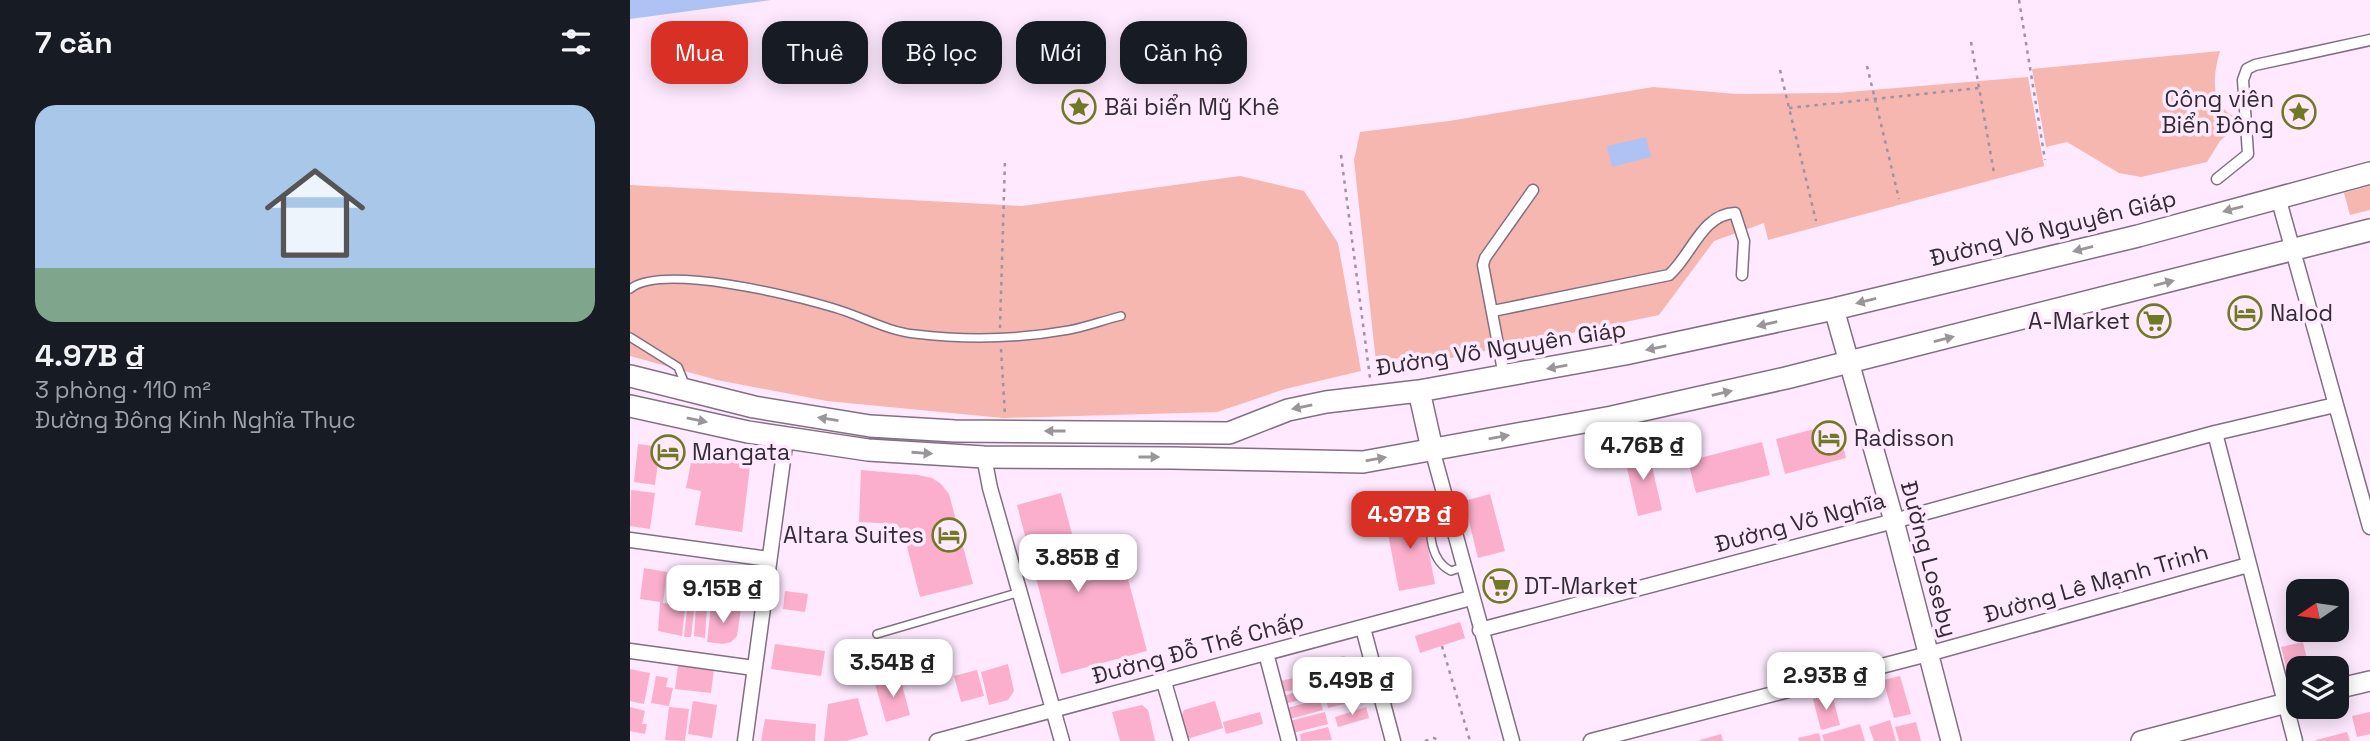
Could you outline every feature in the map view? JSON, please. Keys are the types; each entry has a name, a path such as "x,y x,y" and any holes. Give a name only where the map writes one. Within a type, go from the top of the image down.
{"main road":[{"name":"Đường Võ Nguyên Giáp","path":"630,376 754,407 870,426 984,432 1229,433 1301,407 1504,376 1688,342 1834,309 2138,236 2370,173"},
{"path":"630,406 786,438 868,450 984,457 1363,462 1612,417 1849,363 2370,230"},
{"path":"1419,391 1432,449"},
{"path":"786,438 790,413"},
{"path":"984,432 984,457"}],"street":[{"path":"2217,179 2248,154 2243,80 2247,69 2370,40"},
{"path":"1504,376 1484,273 1485,258 1533,190"},
{"path":"2278,197 2370,527"},
{"path":"1493,311 1669,275 1678,267 1709,224 1723,214 1735,213 1745,241 1742,275"},
{"name":"Đường Loseby","path":"1834,309 1894,521 1951,741"},
{"name":"Đường Võ Nghĩa","path":"1480,630 2215,433 2335,405"},
{"path":"2215,433 2248,565 2286,685"},
{"path":"745,741 786,438"},
{"path":"1432,449 1512,741"},
{"path":"984,457 1062,741"},
{"path":"630,540 769,559"},
{"name":"Đường Lê Mạnh Trinh","path":"1591,741 1928,654 2248,565"},
{"name":"Đường Đỗ Thế Chấp","path":"937,741 1471,598"},
{"path":"1363,628 1394,741"},
{"path":"630,651 754,668"},
{"path":"1266,653 1290,741"},
{"path":"2349,687 2370,681"},
{"path":"1164,682 1181,741"},
{"path":"2141,741 2286,702"},
{"path":"2293,719 2295,741"}],"lane":[{"path":"630,289 656,281 690,279 737,285 833,308 912,334 1000,338 1070,330 1121,316"},
{"path":"630,337 678,367 684,379 681,389"},
{"path":"1448,510 1435,514 1430,524 1432,542 1437,560 1443,567 1451,571 1463,568"},
{"path":"877,634 1020,592"}],"path":[{"path":"2020,0 2045,160"},
{"path":"1971,42 1994,173"},
{"path":"1867,66 1899,199"},
{"path":"1780,70 1816,221"},
{"path":"1789,108 1979,88"},
{"path":"1341,155 1370,378"},
{"path":"1005,160 1000,338 1006,422"},
{"path":"1442,646 1470,741"},
{"path":"1425,741 1431,738 1440,741"}],"shaded area":[{"path":"2220,51 2215,72 2219,101 2224,109 2243,120 2220,141 2207,162 2141,177 2119,173 2067,142 2046,147 2032,69"},
{"path":"2028,77 2044,166 1768,240 1764,223 1714,241 1659,315 1377,371 1354,160 1360,132 1449,121 1653,87 1737,94 1836,93"},
{"path":"1240,176 1304,191 1338,243 1361,371 1285,389 1217,412 1003,418 827,401 717,380 630,356 630,185 1022,206"},
{"path":"2370,186 2370,210 2350,215 2344,193"}],"water":[{"path":"630,0 771,0 630,19"},
{"path":"1646,137 1651,157 1612,167 1607,146"}],"building":[{"path":"1837,423 1846,458 1785,474 1776,439"},
{"path":"1762,442 1770,475 1696,493 1688,461"},
{"path":"638,444 660,447 655,485 634,482"},
{"path":"694,447 751,458 742,532 695,525 701,491 686,488"},
{"path":"1648,449 1662,510 1638,516 1624,455"},
{"path":"861,470 918,475 932,478 941,484 949,494 973,584 920,597 904,535 897,524 859,522"},
{"path":"631,490 655,493 650,529 630,526"},
{"path":"1061,493 1085,582 1126,571 1147,651 1061,674 1017,505"},
{"path":"1490,494 1505,551 1478,558 1464,501"},
{"path":"1421,511 1435,584 1399,591 1385,518"},
{"path":"644,568 667,572 663,603 672,604 673,597 686,599 682,636 658,631 660,602 640,599"},
{"path":"674,568 696,571 693,596 671,594"},
{"path":"785,591 808,594 805,612 783,609"},
{"path":"688,601 695,602 691,637 684,637"},
{"path":"711,605 741,609 737,636 731,642 707,642"},
{"path":"696,607 707,608 705,638 694,636"},
{"path":"1460,622 1465,638 1420,653 1415,636"},
{"path":"2303,642 2306,656 2286,656 2286,666 2281,647"},
{"path":"775,644 825,651 821,676 771,669"},
{"path":"1344,656 1354,664 1316,674 1315,664"},
{"path":"1008,664 1014,691 1008,700 989,705 981,672"},
{"path":"678,665 714,669 711,693 675,689"},
{"path":"1354,667 1356,674 1321,682 1320,675"},
{"path":"630,669 650,673 644,704 630,701"},
{"path":"977,670 984,696 961,702 954,676"},
{"path":"1315,673 1318,685 1283,692 1280,681"},
{"path":"1357,675 1360,687 1323,696 1320,685"},
{"path":"656,676 668,678 666,687 673,688 669,706 651,703"},
{"path":"1900,676 1911,714 1894,718 1883,680"},
{"path":"900,677 910,715 886,722 875,684"},
{"path":"1317,686 1319,694 1285,704 1283,696"},
{"path":"1362,690 1364,699 1328,708 1326,699"},
{"path":"1832,694 1840,725 1821,730 1813,699"},
{"path":"858,698 868,735 846,741 824,741 828,704"},
{"path":"1320,699 1323,710 1290,719 1287,708"},
{"path":"693,701 717,705 712,738 688,734"},
{"path":"1215,701 1223,728 1187,739 1181,717 1184,710"},
{"path":"1142,705 1148,710 1155,741 1120,741 1112,712"},
{"path":"630,707 645,711 642,724 647,724 645,734 630,731"},
{"path":"669,707 689,709 685,741 665,740"},
{"path":"1366,707 1369,718 1338,727 1335,717"},
{"path":"1260,712 1263,724 1226,734 1223,722"},
{"path":"1325,712 1328,724 1293,733 1290,721"},
{"path":"2370,712 2370,734 2357,737 2352,716"},
{"path":"765,719 816,724 815,741 761,741"},
{"path":"1890,720 1896,741 1874,741 1869,727"},
{"path":"1916,722 1921,741 1899,741 1895,727"},
{"path":"1860,724 1865,741 1824,741 1822,735"},
{"path":"1328,727 1332,740 1301,741 1300,734"},
{"path":"2347,732 2350,741 2316,741 2316,740"},
{"path":"1819,733 1821,741 1799,741 1798,738"},
{"path":"1721,734 1723,741 1700,741 1700,740"}],"place":[{"name":"Bãi biển Mỹ Khê","path":"1079,107"},
{"name":"Công viên Biển Đông","path":"2299,112"},
{"name":"Nalod","path":"2245,313"},
{"name":"A-Market","path":"2154,321"},
{"name":"Radisson","path":"1829,438"},
{"name":"Mangata","path":"668,452"},
{"name":"Altara Suites","path":"949,535"},
{"name":"DT-Market","path":"1500,586"}]}
